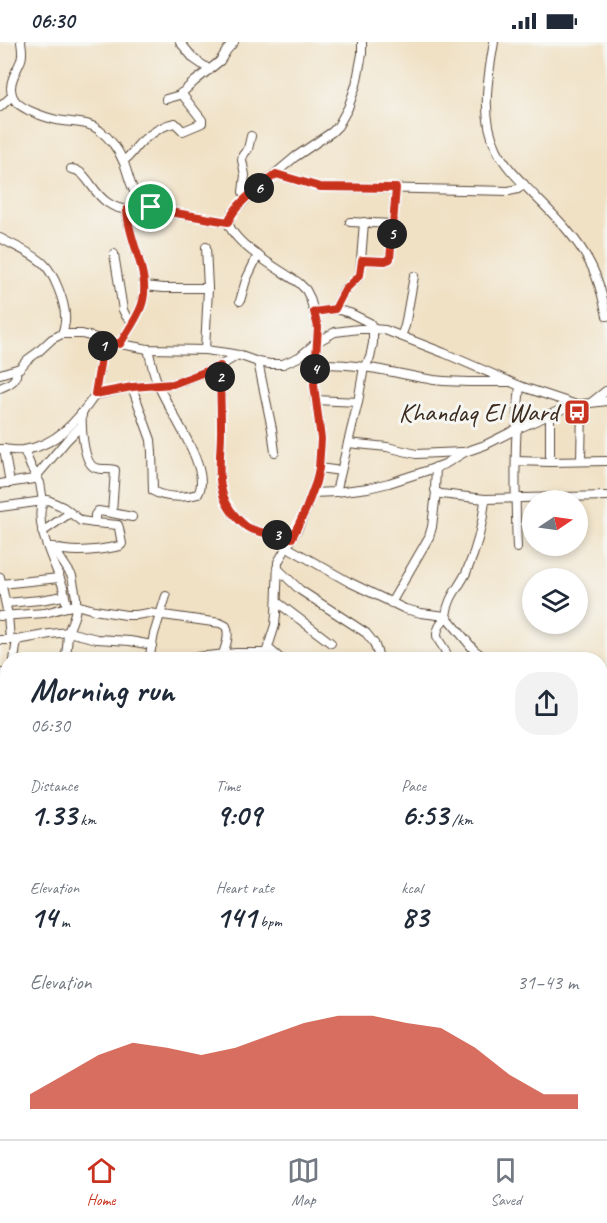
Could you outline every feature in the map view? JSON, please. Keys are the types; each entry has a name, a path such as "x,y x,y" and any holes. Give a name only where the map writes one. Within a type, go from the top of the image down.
{"street":[{"path":"21,42 22,59 14,74 11,90 18,105 61,121 87,124 96,128 115,147 135,193 151,207 228,222"},
{"path":"180,42 194,59 210,70"},
{"path":"166,99 182,93 210,70 234,42"},
{"path":"267,652 277,602 277,568 281,555 306,509 319,468 321,439 314,385 318,327 306,290 239,240 228,222 233,212 246,199 295,157 332,132 343,120 357,85 362,42"},
{"path":"494,42 486,86 486,105 488,121 497,150 516,176 566,229 587,256 599,284 607,316"},
{"path":"123,161 142,141 167,125 175,123 183,131 202,123 182,93"},
{"path":"0,107 12,96"},
{"path":"246,199 243,192 245,175 242,160 251,136"},
{"path":"71,169 80,171 103,200 113,206 127,210 151,207"},
{"path":"276,174 320,187 509,191 518,189 524,184"},
{"path":"362,260 385,261 390,259 396,188"},
{"path":"120,344 141,306 145,286 127,223 127,210"},
{"path":"350,222 393,224"},
{"path":"335,309 345,290 360,275 364,222"},
{"path":"0,238 37,258 47,267 65,310 62,334"},
{"path":"205,350 208,288 206,247"},
{"path":"114,254 123,310 126,316 133,321"},
{"path":"240,301 246,280 258,255"},
{"path":"401,336 414,276"},
{"path":"145,286 208,288"},
{"path":"314,312 335,309 350,313 370,323 373,329 370,358 364,367 336,492"},
{"path":"0,374 16,370 52,339 62,334 82,334 148,349 205,350 238,355 258,362 283,364 299,357 317,342 335,332 373,329 385,330 515,384 578,404"},
{"path":"10,483 2,449 24,450 45,445 82,414 95,394 104,340"},
{"path":"132,387 151,440 153,491 173,496 198,494 201,488 199,466 158,385 148,349"},
{"path":"95,394 132,387 173,384 220,366 238,355"},
{"path":"258,362 275,452"},
{"path":"316,365 332,363 455,382 515,384"},
{"path":"220,366 221,493 234,515 247,527 290,542 349,582 391,603 405,609 446,616 476,652"},
{"path":"0,388 15,379 16,370"},
{"path":"515,384 517,548"},
{"path":"312,493 336,492 389,483 426,471 550,414 578,404 592,403 607,393"},
{"path":"315,400 358,402"},
{"path":"578,404 581,461"},
{"path":"82,414 81,426 87,458 91,465 96,468 115,470 112,513"},
{"path":"550,414 550,462"},
{"path":"0,484 36,477 81,426"},
{"path":"348,443 387,447 424,455 465,452"},
{"path":"24,450 40,483 43,501 40,511 42,532 72,576 74,588 71,606"},
{"path":"424,455 426,471"},
{"path":"516,461 607,460"},
{"path":"391,603 429,537 436,492 436,467"},
{"path":"319,468 341,471"},
{"path":"436,492 485,499 522,498"},
{"path":"588,498 607,496"},
{"path":"445,652 436,634 438,626 446,616 450,598 463,578 477,545 485,499"},
{"path":"0,507 48,500 66,508 81,521 118,525 121,535 121,545 114,547 91,550 60,549 50,545"},
{"path":"95,523 95,515 98,512 132,517"},
{"path":"42,532 70,513"},
{"path":"50,545 64,596 71,606 75,619 68,632 67,652"},
{"path":"277,568 300,590 366,633 374,643 377,652"},
{"path":"59,578 1,585 6,603 4,615 9,640 68,632 97,639 152,645"},
{"path":"6,603 64,596"},
{"path":"151,652 166,596"},
{"path":"277,602 331,643"},
{"path":"4,615 45,613 71,606 126,615 161,614 224,624 228,631 224,652"}],"place":[{"name":"Khandaq El Ward","path":"577,412"}],"route":[{"path":"276,174 320,187 396,188 390,259 385,261 362,260 360,275 345,290 335,309 314,312 318,327 314,385 321,439 319,468 306,509 292,538 247,527 224,501 221,493 219,463 220,366 173,384 132,387 95,394 104,340 120,344 141,306 145,286 127,223 127,210 151,207 228,222 237,207 276,174"}]}
